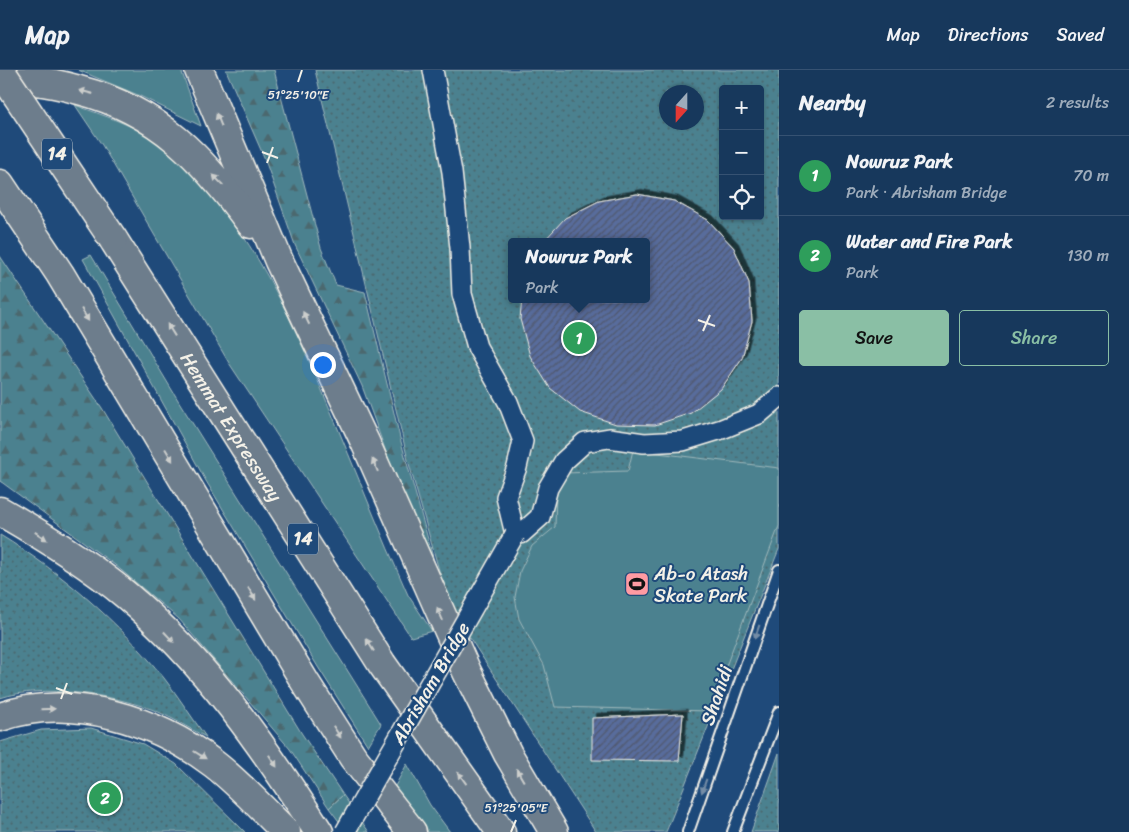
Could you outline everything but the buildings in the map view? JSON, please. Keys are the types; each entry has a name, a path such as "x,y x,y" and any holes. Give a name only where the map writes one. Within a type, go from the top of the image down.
{"highway":[{"name":"Hemmat Expressway","path":"0,70 113,239 382,664 501,832"},
{"path":"199,70 279,261 365,442 467,672 508,754 554,832"},
{"path":"0,83 34,81 105,96 135,110 167,130 222,184 279,261"},
{"path":"0,184 60,274 305,682 353,757 412,832"},
{"path":"0,511 125,594 156,623 213,684 266,751 319,832"},
{"path":"0,717 35,709 70,708 100,711 140,722 170,736 214,764 286,832"}],"street":[{"path":"433,70 452,172 460,248 462,294 477,347 508,402 522,441 517,466 506,497 515,534 521,534 540,517 548,488 564,460 585,442 609,438 644,443 683,441 722,429 758,414 779,397"},
{"name":"Abrisham Bridge","path":"345,832 515,534"}],"lane":[{"name":"Shahidi","path":"688,832 779,570"},
{"path":"733,832 779,712"}],"green space":[{"path":"78,70 181,70 201,126 138,95"},
{"path":"226,70 274,70 321,248 336,285 365,292 400,438 447,608 409,515 362,386 295,245 264,157"},
{"path":"315,70 779,70 779,549 666,832 596,832 449,606 408,460"},
{"path":"75,105 139,131 158,143 188,168 215,197 238,229 260,263 297,335 408,595 432,631 411,637 229,363 102,145"},
{"path":"91,255 181,405 381,724 368,746 206,481 83,259"},
{"path":"0,256 102,408 302,734 343,795 329,808 290,749 179,619 115,565 0,481"},
{"name":"Ab-o Atash Skate Park","path":"633,450 779,468 779,526 709,711 555,707 544,665 519,619 515,597 520,571 532,546 555,527 556,492 564,473 628,471"},
{"path":"0,535 23,549 67,582 128,637 164,678 206,737 151,709 96,695 56,691 17,694 0,698"},
{"path":"91,728 143,744 176,764 245,832 0,832 0,742 41,730"},
{"path":"779,753 779,832 751,832"},
{"path":"407,764 430,805 450,832 428,832 394,788"},
{"path":"343,795 369,832 347,832 329,808"}],"place":[{"name":"Nowruz Park","path":"579,338"},
{"name":"Ab-o Atash Skate Park","path":"637,584"},
{"name":"Water and Fire Park","path":"105,798"}]}
